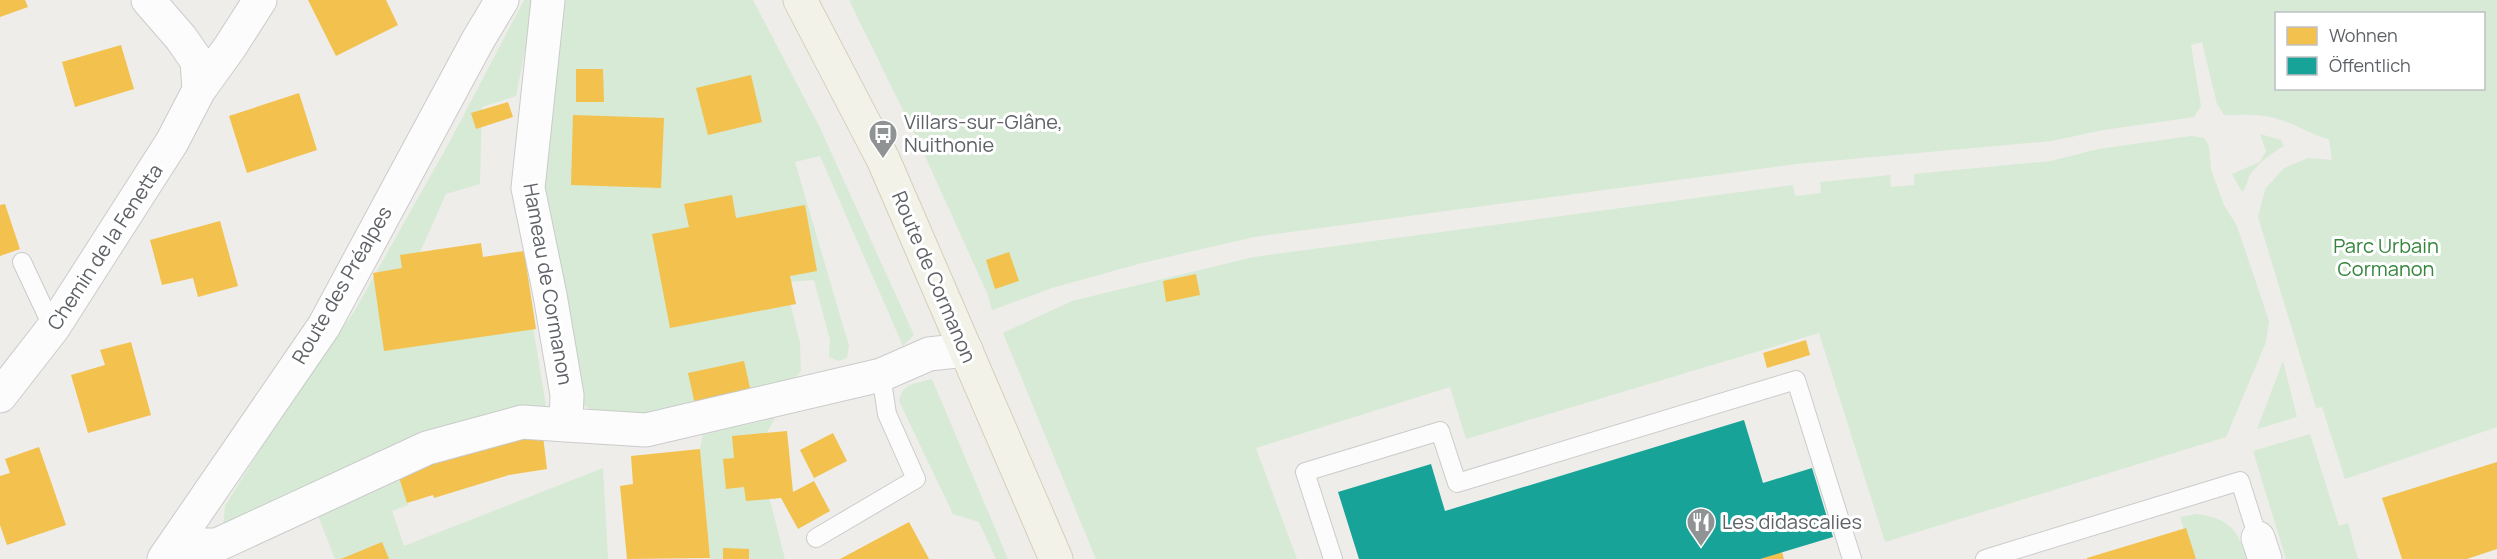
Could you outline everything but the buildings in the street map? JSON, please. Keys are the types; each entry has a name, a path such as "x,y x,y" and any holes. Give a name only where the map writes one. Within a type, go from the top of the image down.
{"main road":[{"name":"Route de Cormanon","path":"801,0 884,159 1056,559"}],"street":[{"path":"148,0 181,38 197,61 199,90"},
{"name":"Chemin de la Fenetta","path":"0,396 53,328 172,142 199,90 260,0"},
{"name":"Route des Préalpes","path":"169,552 324,326 478,40 502,0"},
{"name":"Hameau de Cormanon","path":"548,0 528,189 550,295 565,384 566,425"},
{"path":"169,552 217,545 427,448 522,422 646,430 880,375 929,354 966,350"}],"lane":[{"path":"22,262 53,328"},
{"path":"816,538 916,480 887,414 880,375"},
{"path":"1333,559 1305,472 1440,431 1457,483 1796,380 1852,559"},
{"path":"1985,559 2240,481 2262,549"}],"green space":[{"path":"524,0 535,0 516,96 482,107 480,184 446,194 399,299 532,321 546,406 434,439 223,528 225,506 291,400 354,312 449,143"},
{"path":"558,0 753,0 820,128 914,335 903,346 820,156 795,162 849,346 847,358 838,361 829,357 830,340 814,280 785,282 800,343 801,371 788,386 712,404 648,414 619,415 596,411 581,402 537,194"},
{"name":"Parc Urbain Cormanon","path":"849,0 2497,0 2497,427 2345,479 2322,407 2316,408 2258,217 2265,189 2284,168 2308,158 2332,160 2329,139 2267,116 2224,115 2217,104 2202,42 2191,45 2201,106 2194,117 2103,130 2052,141 1796,164 1254,237 1142,263 1052,288 992,310 987,293 921,147"},
{"path":"2260,134 2281,140 2284,146 2257,167 2250,175 2242,192 2232,174 2260,162 2266,151"},
{"path":"2191,136 2204,138 2209,146 2211,170 2224,205 2237,226 2269,321 2266,342 2226,437 1885,542 1819,333 1466,439 1450,387 1256,448 1297,559 1096,559 1003,333 1072,301 1254,257 1793,185 1795,196 1821,193 1820,182 1890,175 1891,187 1914,185 1914,174 2051,161 2098,149"},
{"path":"2283,361 2297,417 2257,429"},
{"path":"932,379 1008,559 996,559 979,522 953,514 899,401 903,390 907,387"},
{"path":"775,418 757,450 785,559 710,559 700,449 703,434"},
{"path":"2310,434 2339,526 2348,523 2358,559 2286,559 2253,451"},
{"path":"603,468 608,559 335,559 315,508 397,472 408,505 392,511 404,546"},
{"path":"2197,514 2217,519 2231,527 2240,540 2247,559 2193,559 2180,517"}],"place":[{"name":"Villars-sur-Glâne, Nuithonie","path":"883,160"},
{"name":"Les didascalies","path":"1701,548"}]}
